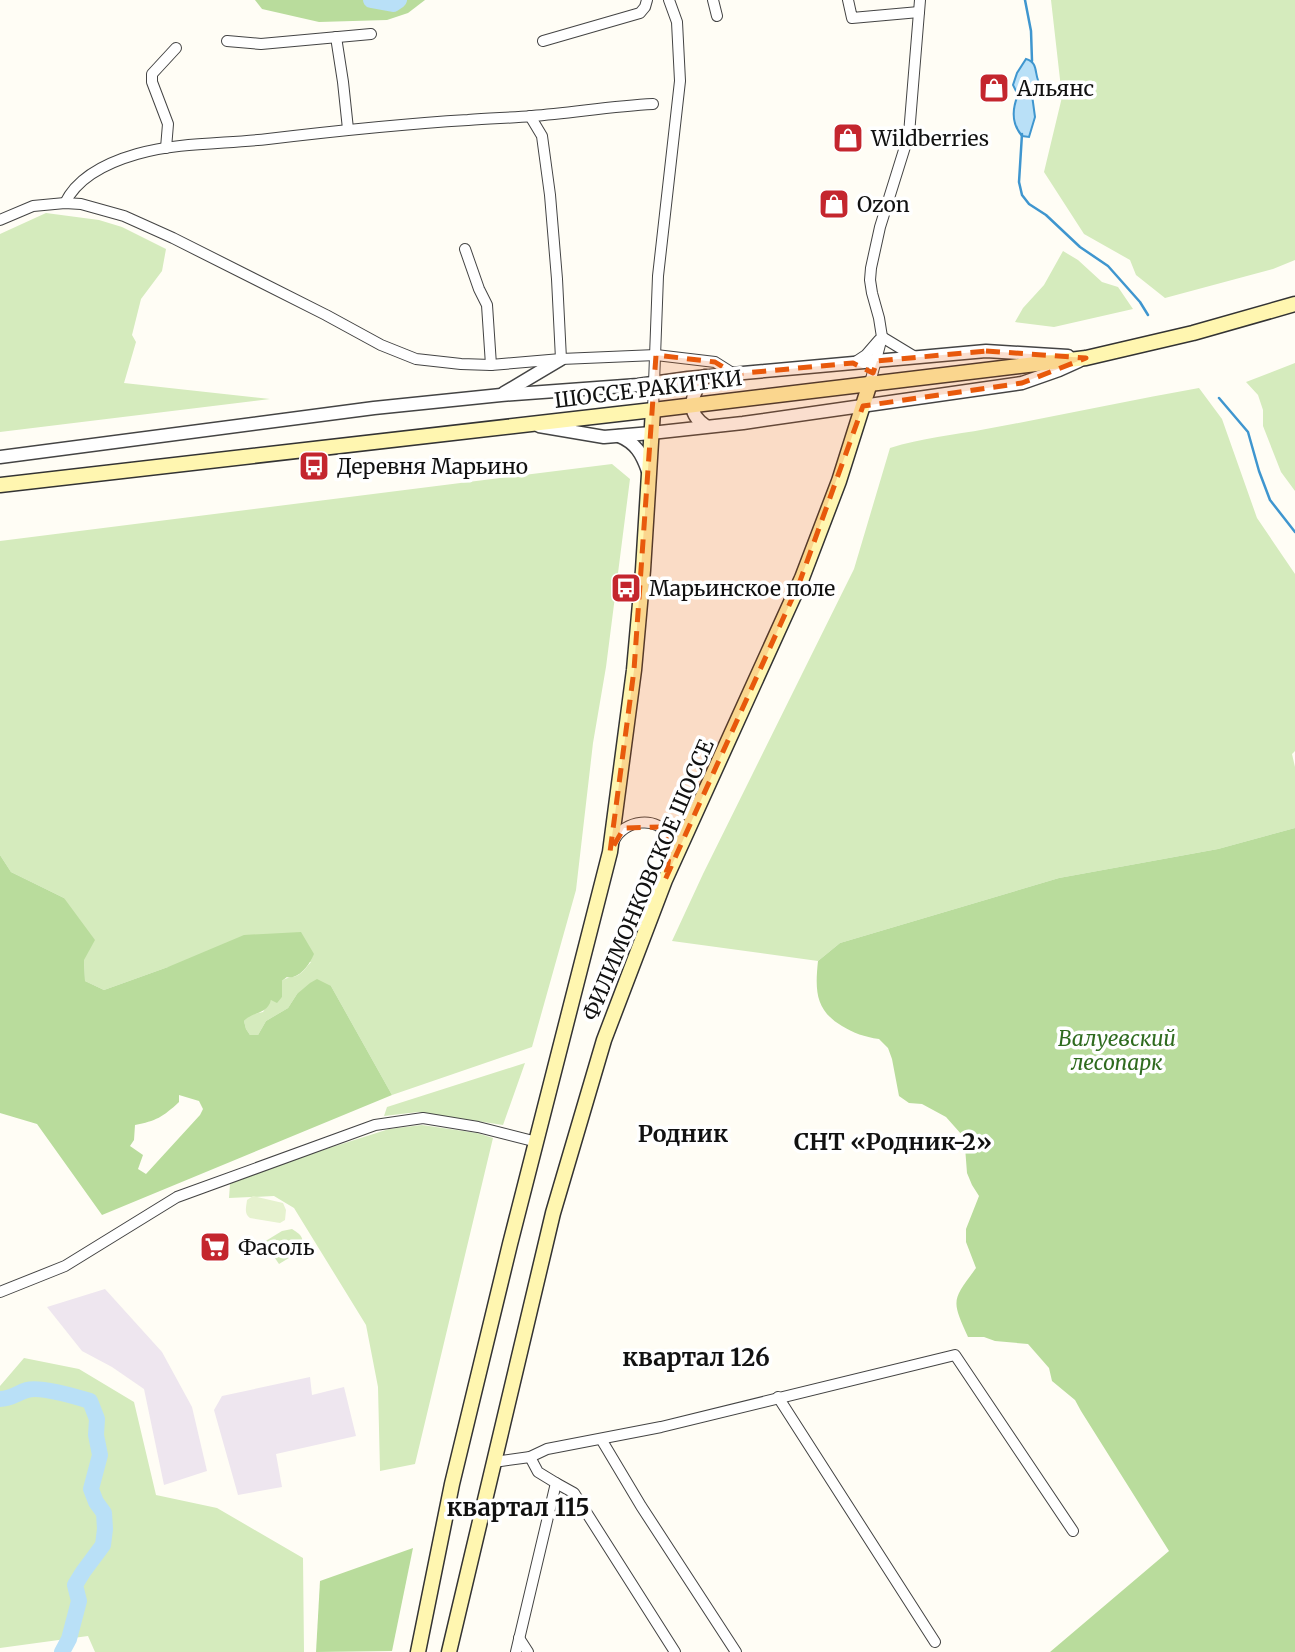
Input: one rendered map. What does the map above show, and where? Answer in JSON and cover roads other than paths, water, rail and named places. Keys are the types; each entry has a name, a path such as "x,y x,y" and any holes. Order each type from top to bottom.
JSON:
{"main road":[{"name":"ШОССЕ РАКИТКИ","path":"0,485 1086,358 1193,333 1295,304"},
{"name":"ФИЛИМОНКОВСКОЕ ШОССЕ","path":"449,1652 553,1213 604,1040 666,880 802,578 839,481 870,383"},
{"name":"ФИЛИМОНКОВСКОЕ ШОССЕ","path":"418,1652 452,1484 610,852 634,670 653,410"}],"street":[{"path":"543,41 640,13 647,0"},
{"name":"ФИЛИМОНКОВСКОЕ ШОССЕ","path":"653,410 658,276 680,81 677,22 669,0"},
{"path":"713,0 717,16"},
{"path":"848,0 852,19 919,12"},
{"path":"870,383 882,337 872,293 871,268 880,228 909,134 920,0"},
{"path":"227,41 261,44 371,34"},
{"path":"336,37 344,82 348,129"},
{"path":"166,148 168,124 152,82 152,74 176,48"},
{"path":"65,203 82,180 104,167 138,154 166,148 348,129 653,104"},
{"path":"530,116 542,136 550,195 561,359"},
{"path":"0,220 33,206 65,203 81,204 124,216 326,314 381,345 415,359 491,365 656,355 715,362 734,374"},
{"path":"465,249 487,305 491,365"},
{"path":"882,337 915,357"},
{"path":"853,363 866,355 882,337"},
{"path":"0,457 374,408 705,376 986,351 1086,358"},
{"path":"525,424 604,437 651,433 1022,383 1086,358"},
{"path":"501,395 561,359"},
{"path":"853,363 866,373 870,383"},
{"path":"705,376 696,390 692,405 695,417 706,426"},
{"path":"619,436 636,446 649,473"},
{"path":"0,466 24,453"},
{"path":"610,852 617,835 624,828 637,823 650,823 661,827 671,846 666,880"},
{"path":"0,1292 65,1266 177,1196 375,1125 423,1118 478,1127 537,1142"},
{"path":"494,1462 530,1457 547,1449 660,1426 955,1355 1073,1531"},
{"path":"778,1397 935,1642"},
{"path":"601,1439 736,1652"},
{"path":"530,1457 538,1472 574,1493 675,1652"},
{"path":"516,1652 556,1483"},
{"path":"519,1638 528,1652"}],"water":[{"path":"1026,59 1035,67 1041,86 1032,95 1035,117 1029,137 1022,136 1014,116 1018,95 1013,85"}],"waterway":[{"path":"371,0 393,4 399,0"},
{"path":"1025,0 1031,31 1032,61"},
{"path":"1022,134 1019,182 1022,195 1080,247 1108,266 1148,315"},
{"path":"1219,398 1248,432 1270,500 1295,532"},
{"path":"0,1399 33,1389 58,1392 90,1401 97,1419 96,1435 100,1455 91,1489 104,1513 103,1545 75,1585 79,1601 69,1639 62,1652"}],"place":[{"name":"Альянс","path":"994,88"},
{"name":"Wildberries","path":"848,138"},
{"name":"Ozon","path":"834,204"},
{"name":"Деревня Марьино","path":"314,466"},
{"name":"Марьинское поле","path":"626,588"},
{"name":"Фасоль","path":"215,1247"}],"district":[{"name":"Родник","path":"683,1133"},
{"name":"СНТ «Родник-2»","path":"893,1141"},
{"name":"квартал 126","path":"696,1357"},
{"name":"квартал 115","path":"518,1507"}],"park label":[{"name":"Валуевский лесопарк","path":"1117,1050"}]}
